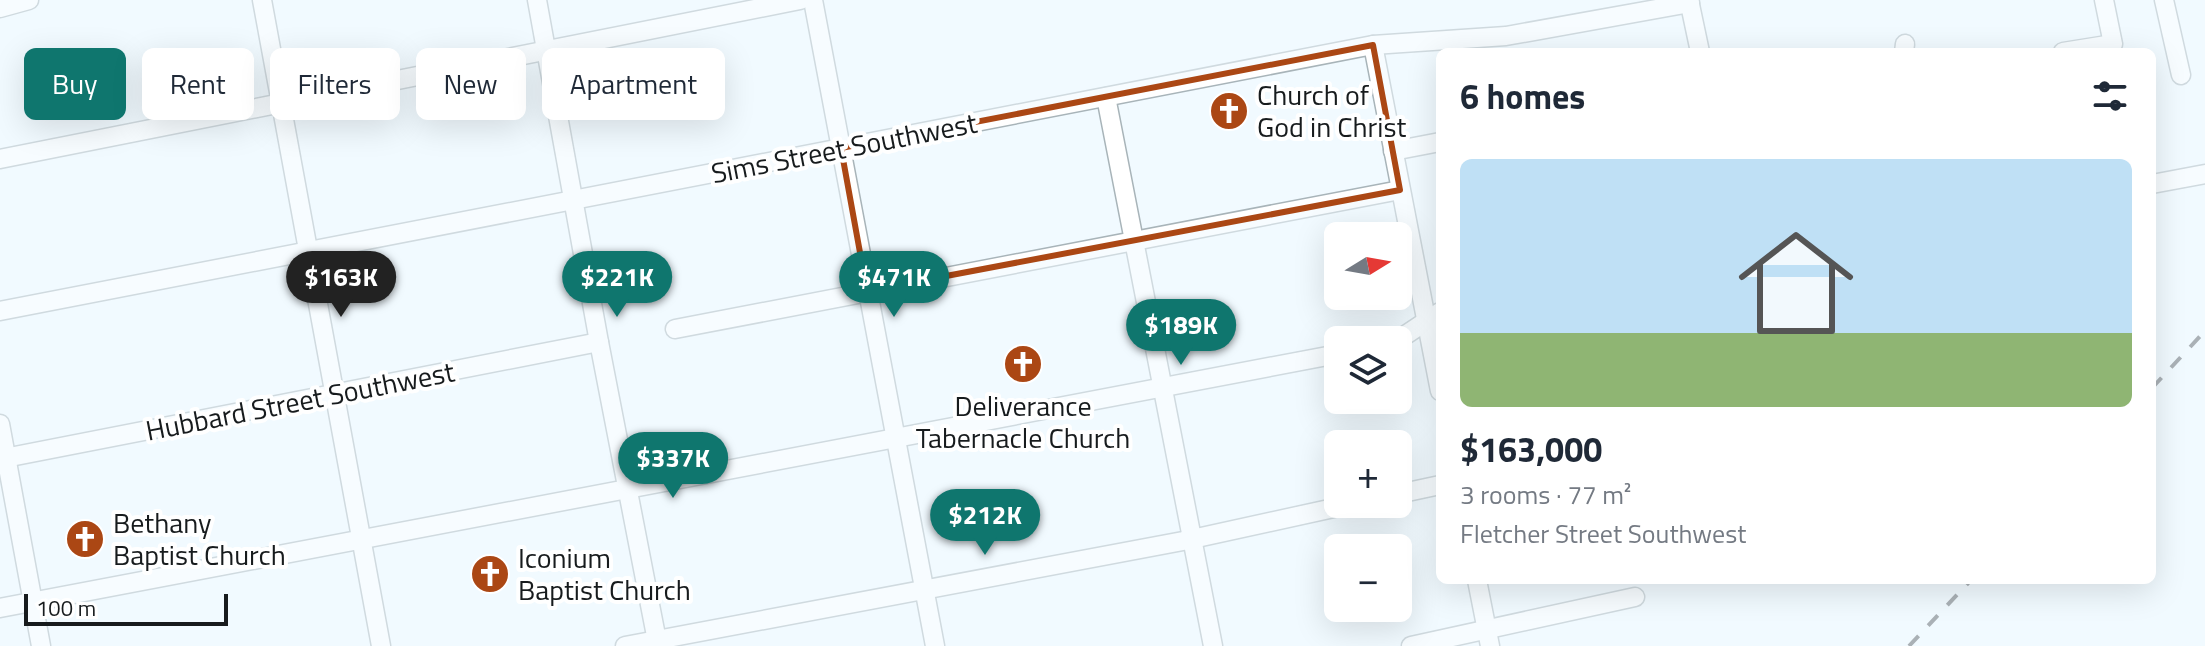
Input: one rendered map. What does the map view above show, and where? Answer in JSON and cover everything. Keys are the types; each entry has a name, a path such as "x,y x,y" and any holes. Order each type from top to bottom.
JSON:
{"street":[{"path":"0,8 29,0"},
{"path":"262,0 271,48"},
{"path":"537,0 545,48"},
{"path":"561,48 800,0"},
{"path":"813,0 935,646"},
{"path":"2104,0 2114,48"},
{"path":"2164,0 2181,75"},
{"path":"1689,1 1699,48"},
{"name":"Sims Street Southwest","path":"0,311 1373,45 1506,36 1689,1"},
{"path":"1373,45 1400,190 1433,316 1436,348"},
{"path":"400,80 542,52"},
{"path":"1106,97 1213,646"},
{"path":"0,159 270,106"},
{"path":"284,120 381,646"},
{"path":"558,120 658,643"},
{"path":"1393,151 1436,143"},
{"path":"2156,183 2205,174"},
{"path":"675,329 1400,190"},
{"path":"1412,330 1433,316"},
{"name":"Hubbard Street Southwest","path":"3,458 599,342"},
{"path":"0,608 1324,357"},
{"path":"0,424 3,458 41,646"},
{"path":"1412,491 1436,486"},
{"path":"625,646 658,643 1324,510"},
{"path":"1478,584 1488,638"},
{"path":"1411,646 1488,638 1635,597"}],"highlighted area":[{"path":"1373,45 1400,190 867,291 841,148"}],"railway":[{"path":"2156,384 2205,331"},
{"path":"1909,646 1967,584"}],"place":[{"name":"Church of God in Christ","path":"1229,111"},
{"name":"Deliverance Tabernacle Church","path":"1023,364"},
{"name":"Bethany Baptist Church","path":"85,539"},
{"name":"Iconium Baptist Church","path":"490,574"}]}
